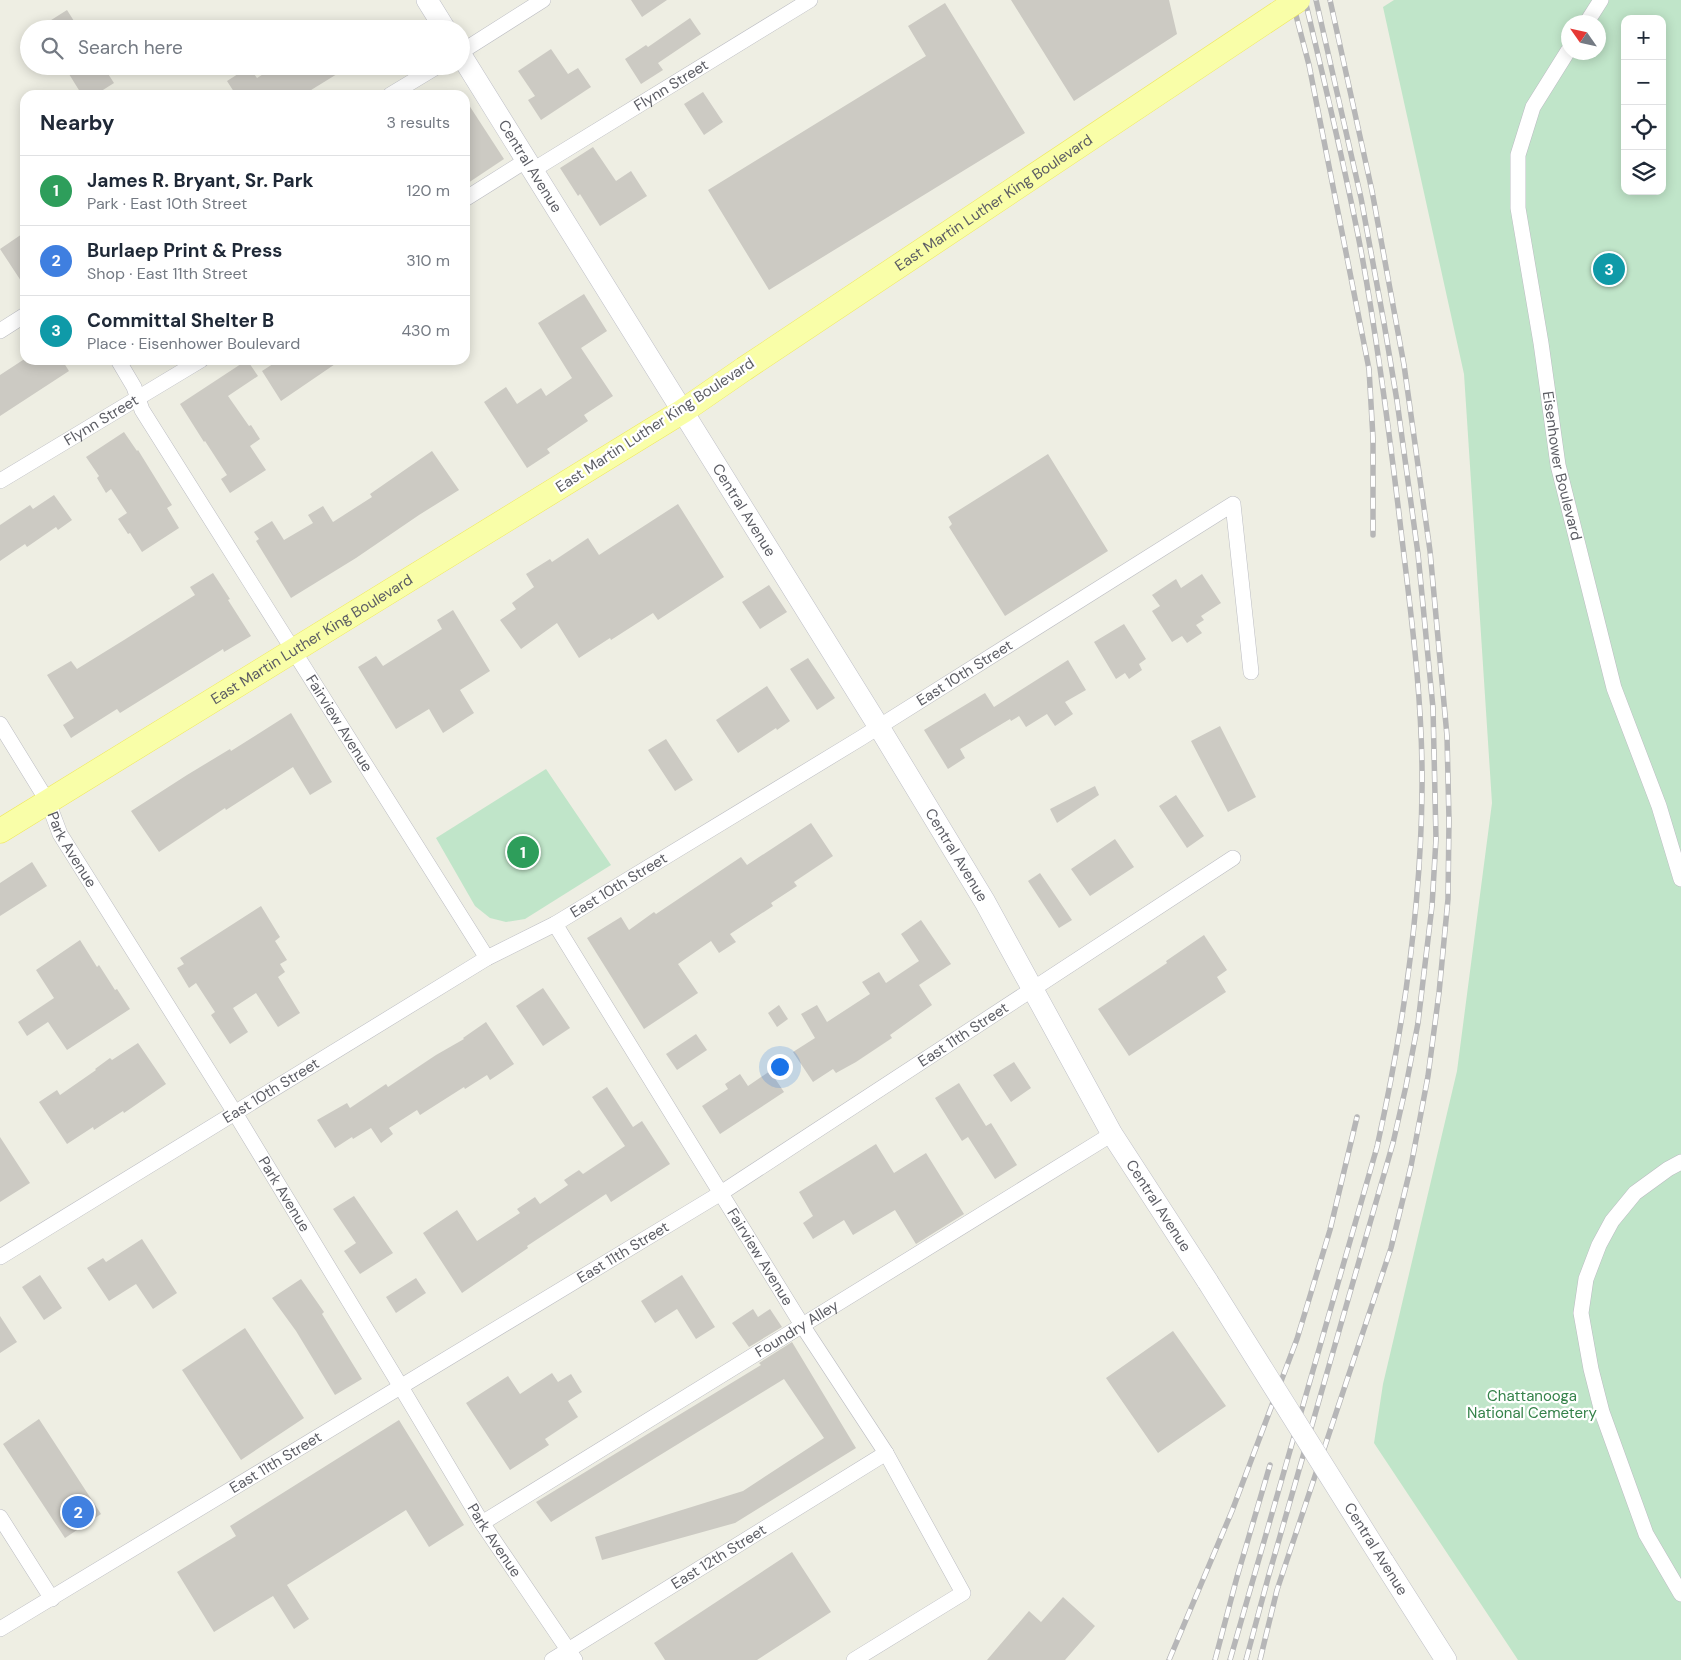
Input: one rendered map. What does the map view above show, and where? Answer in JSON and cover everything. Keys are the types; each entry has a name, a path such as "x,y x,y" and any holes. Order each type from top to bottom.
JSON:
{"main road":[{"path":"427,0 439,20"},
{"name":"East Martin Luther King Boulevard","path":"0,831 683,411 744,368 1298,0"},
{"name":"Central Avenue","path":"470,68 879,726 985,902 1112,1134 1208,1282 1446,1660"}],"street":[{"path":"470,47 543,0"},
{"name":"Flynn Street","path":"470,196 530,165 810,0"},
{"path":"1591,15 1601,0"},
{"name":"Eisenhower Boulevard","path":"1562,60 1533,107 1518,155 1518,208 1541,343 1558,465 1614,688 1659,806 1681,879"},
{"path":"398,90 423,75"},
{"path":"0,330 20,318"},
{"name":"Fairview Avenue","path":"121,365 134,387 142,410 487,958"},
{"name":"Flynn Street","path":"0,481 193,365"},
{"name":"East 10th Street","path":"0,1257 487,958 555,924 879,726 1233,504 1252,672"},
{"name":"Park Avenue","path":"0,724 48,802 60,834 234,1113 401,1386 482,1523 572,1655"},
{"name":"East 11th Street","path":"0,1629 721,1194 1233,858"},
{"name":"Fairview Avenue","path":"555,924 802,1326 886,1454 963,1593 854,1660"},
{"name":"Foundry Alley","path":"482,1523 1112,1134"},
{"path":"1681,1162 1636,1192 1612,1221 1599,1245 1586,1279 1582,1313 1591,1369 1602,1412 1646,1534 1681,1594"},
{"name":"East 12th Street","path":"552,1660 572,1655 886,1454"},
{"path":"0,1517 52,1599"}],"green space":[{"name":"Chattanooga National Cemetery","path":"1394,0 1681,0 1681,1660 1518,1660 1374,1443 1383,1384 1457,1071 1492,803 1464,374 1383,7"},
{"path":"546,769 611,865 525,919 506,922 490,918 475,906 436,838"}],"building":[{"path":"631,0 667,0 642,17"},
{"path":"1011,0 1169,0 1177,34 1074,101"},
{"path":"945,3 1025,133 769,290 708,190 926,56 908,26"},
{"path":"67,10 73,20 51,20"},
{"path":"690,18 701,34 658,63 663,70 641,84 625,59 646,45 648,47"},
{"path":"551,49 568,74 578,68 591,87 541,120 528,100 535,96 518,71"},
{"path":"70,75 109,75 114,83 103,90 79,90"},
{"path":"236,75 255,75 257,78 262,75 335,75 311,90 233,90 227,81"},
{"path":"703,92 723,122 704,135 684,104"},
{"path":"470,107 504,159 470,182"},
{"path":"593,147 616,181 631,171 647,196 600,226 580,194 578,196 560,168"},
{"path":"20,235 20,279 0,249"},
{"path":"1603,254 1619,256 1615,285 1599,282"},
{"path":"584,294 607,331 581,348 613,396 584,415 588,421 547,449 550,453 527,468 484,402 506,387 517,404 541,388 546,396 572,378 538,323"},
{"path":"20,362 20,365 65,365 69,371 0,416 0,375"},
{"path":"239,365 250,365 258,376 228,396 260,439 250,446 266,470 230,493 221,479 227,475 180,404"},
{"path":"271,365 334,365 281,401 262,371"},
{"path":"124,432 138,450 172,505 167,508 179,528 142,552 118,519 127,513 111,489 106,493 97,478 99,476 86,457"},
{"path":"432,451 459,490 356,558 291,598 256,541 259,539 254,532 272,521 284,540 313,523 308,515 323,506 333,522 372,497 370,494"},
{"path":"1048,454 1108,551 1005,616 949,527 952,524 948,517"},
{"path":"54,495 72,520 58,530 56,527 27,547 25,544 0,561 0,525 30,505 33,509"},
{"path":"678,504 724,577 658,620 653,613 579,658 557,623 521,649 500,620 516,609 512,603 534,587 526,574 550,559 552,562 588,538 599,555"},
{"path":"213,573 251,636 224,652 223,649 120,713 117,709 71,738 63,725 74,718 47,675 71,661 77,669 195,595 190,587"},
{"path":"1202,574 1221,603 1201,616 1204,620 1196,625 1202,633 1187,643 1182,636 1172,642 1152,611 1160,606 1152,595 1176,579 1181,588"},
{"path":"769,585 787,612 760,629 742,602"},
{"path":"453,610 490,671 460,690 474,713 443,733 429,709 396,729 358,667 376,656 383,666 442,629 437,620"},
{"path":"1124,624 1146,659 1139,664 1142,670 1129,679 1125,673 1116,679 1094,642"},
{"path":"808,658 835,698 817,710 790,669"},
{"path":"1068,660 1086,690 1065,702 1073,714 1055,726 1047,714 1026,727 1019,716 1011,721 1010,719 960,749 965,758 948,769 924,730 985,693 994,707"},
{"path":"767,686 790,721 738,753 716,720"},
{"path":"291,713 332,782 310,795 293,767 226,810 225,808 159,852 131,811"},
{"path":"1220,726 1256,797 1228,812 1191,741"},
{"path":"666,739 693,780 675,791 648,750"},
{"path":"1095,786 1099,795 1057,823 1050,809"},
{"path":"1176,795 1204,836 1187,848 1159,806"},
{"path":"811,823 833,856 794,882 797,886 771,903 773,906 730,934 736,942 719,953 711,941 678,964 698,993 644,1029 587,938 621,917 629,930 741,857 747,865"},
{"path":"1115,839 1134,867 1090,896 1071,869"},
{"path":"32,862 47,886 0,916 0,883"},
{"path":"1040,873 1072,920 1059,928 1028,881"},
{"path":"261,906 280,937 275,941 287,960 280,964 285,972 278,977 300,1013 278,1027 256,993 233,1008 248,1032 230,1044 211,1015 215,1012 196,983 189,988 177,968 184,964 180,958"},
{"path":"921,920 951,964 919,985 932,1005 890,1035 892,1038 856,1062 836,1073 833,1069 813,1082 793,1052 815,1038 801,1014 817,1005 827,1022 870,994 862,982 879,972 886,983 919,961 901,934"},
{"path":"1204,935 1227,970 1217,977 1226,992 1129,1056 1098,1009 1167,963 1166,961"},
{"path":"80,940 97,967 99,965 130,1009 67,1050 48,1022 27,1036 18,1022 54,998 36,970"},
{"path":"543,988 570,1028 543,1046 516,1006"},
{"path":"779,1005 788,1019 777,1027 768,1013"},
{"path":"486,1022 514,1064 490,1080 487,1075 465,1089 464,1087 420,1115 417,1110 389,1128 393,1134 381,1143 371,1128 335,1148 317,1120 347,1103 350,1108 386,1084 388,1087 464,1039"},
{"path":"696,1034 707,1050 677,1070 666,1054"},
{"path":"138,1043 166,1084 124,1113 123,1111 94,1130 93,1127 67,1144 39,1102 57,1090 60,1095 110,1058 112,1060"},
{"path":"1014,1062 1031,1088 1011,1102 993,1075"},
{"path":"770,1071 784,1092 720,1134 702,1106 728,1089 725,1084 740,1074 748,1086"},
{"path":"959,1083 986,1126 991,1123 1017,1165 995,1179 968,1137 962,1141 935,1098"},
{"path":"607,1087 633,1127 642,1121 670,1164 611,1202 606,1194 527,1246 528,1248 462,1293 423,1233 457,1210 477,1241 520,1213 517,1209 535,1197 540,1204 568,1185 564,1180 579,1170 583,1174 625,1146 592,1097"},
{"path":"0,1137 30,1183 0,1202"},
{"path":"876,1144 894,1173 926,1153 964,1214 916,1244 895,1210 853,1235 844,1220 813,1239 803,1223 813,1216 799,1192"},
{"path":"354,1196 393,1253 360,1274 344,1251 356,1243 333,1209"},
{"path":"142,1239 177,1293 153,1309 136,1284 109,1301 87,1268 103,1258 106,1262"},
{"path":"40,1275 62,1308 44,1320 22,1287"},
{"path":"682,1275 715,1327 696,1339 677,1309 655,1323 641,1301"},
{"path":"416,1278 426,1293 396,1313 386,1297"},
{"path":"301,1279 324,1312 322,1314 362,1379 335,1395 296,1331 272,1298"},
{"path":"753,1309 758,1317 770,1309 782,1327 749,1347 732,1323"},
{"path":"0,1316 17,1342 0,1353"},
{"path":"245,1328 304,1418 241,1460 182,1370"},
{"path":"1173,1331 1226,1406 1158,1453 1106,1378"},
{"path":"792,1342 856,1448 735,1523 602,1560 595,1537 743,1491 824,1438 784,1379 551,1522 536,1502 761,1365 759,1363"},
{"path":"552,1373 558,1382 571,1374 582,1392 568,1401 578,1417 545,1439 549,1445 510,1470 466,1403 508,1376 520,1394"},
{"path":"39,1419 101,1514 65,1538 3,1444"},
{"path":"399,1420 464,1525 429,1547 406,1510 287,1585 309,1619 294,1629 273,1596 214,1632 177,1572 236,1536 230,1526"},
{"path":"792,1552 831,1612 757,1660 665,1660 654,1643"},
{"path":"1063,1597 1095,1626 1065,1660 987,1660 1029,1611 1041,1622"}],"railway":[{"path":"1292,0 1309,65 1369,369 1373,438 1373,535"},
{"path":"1230,1660 1377,1147 1395,1059 1409,970 1421,834 1422,758 1419,695 1394,468 1368,291 1356,224 1305,0"},
{"path":"1246,1660 1393,1143 1418,1023 1432,906 1436,839 1433,708 1418,554 1397,401 1361,198 1316,0"},
{"path":"1260,1660 1277,1590 1391,1248 1411,1166 1428,1076 1439,993 1448,899 1447,736 1430,551 1404,365 1372,191 1330,0"},
{"path":"1169,1660 1232,1511 1297,1339 1330,1230 1357,1117"},
{"path":"1215,1660 1270,1465"}],"place":[{"name":"Committal Shelter B","path":"1609,269"},
{"name":"James R. Bryant, Sr. Park","path":"523,852"},
{"name":"Burlaep Print & Press","path":"78,1512"}]}
